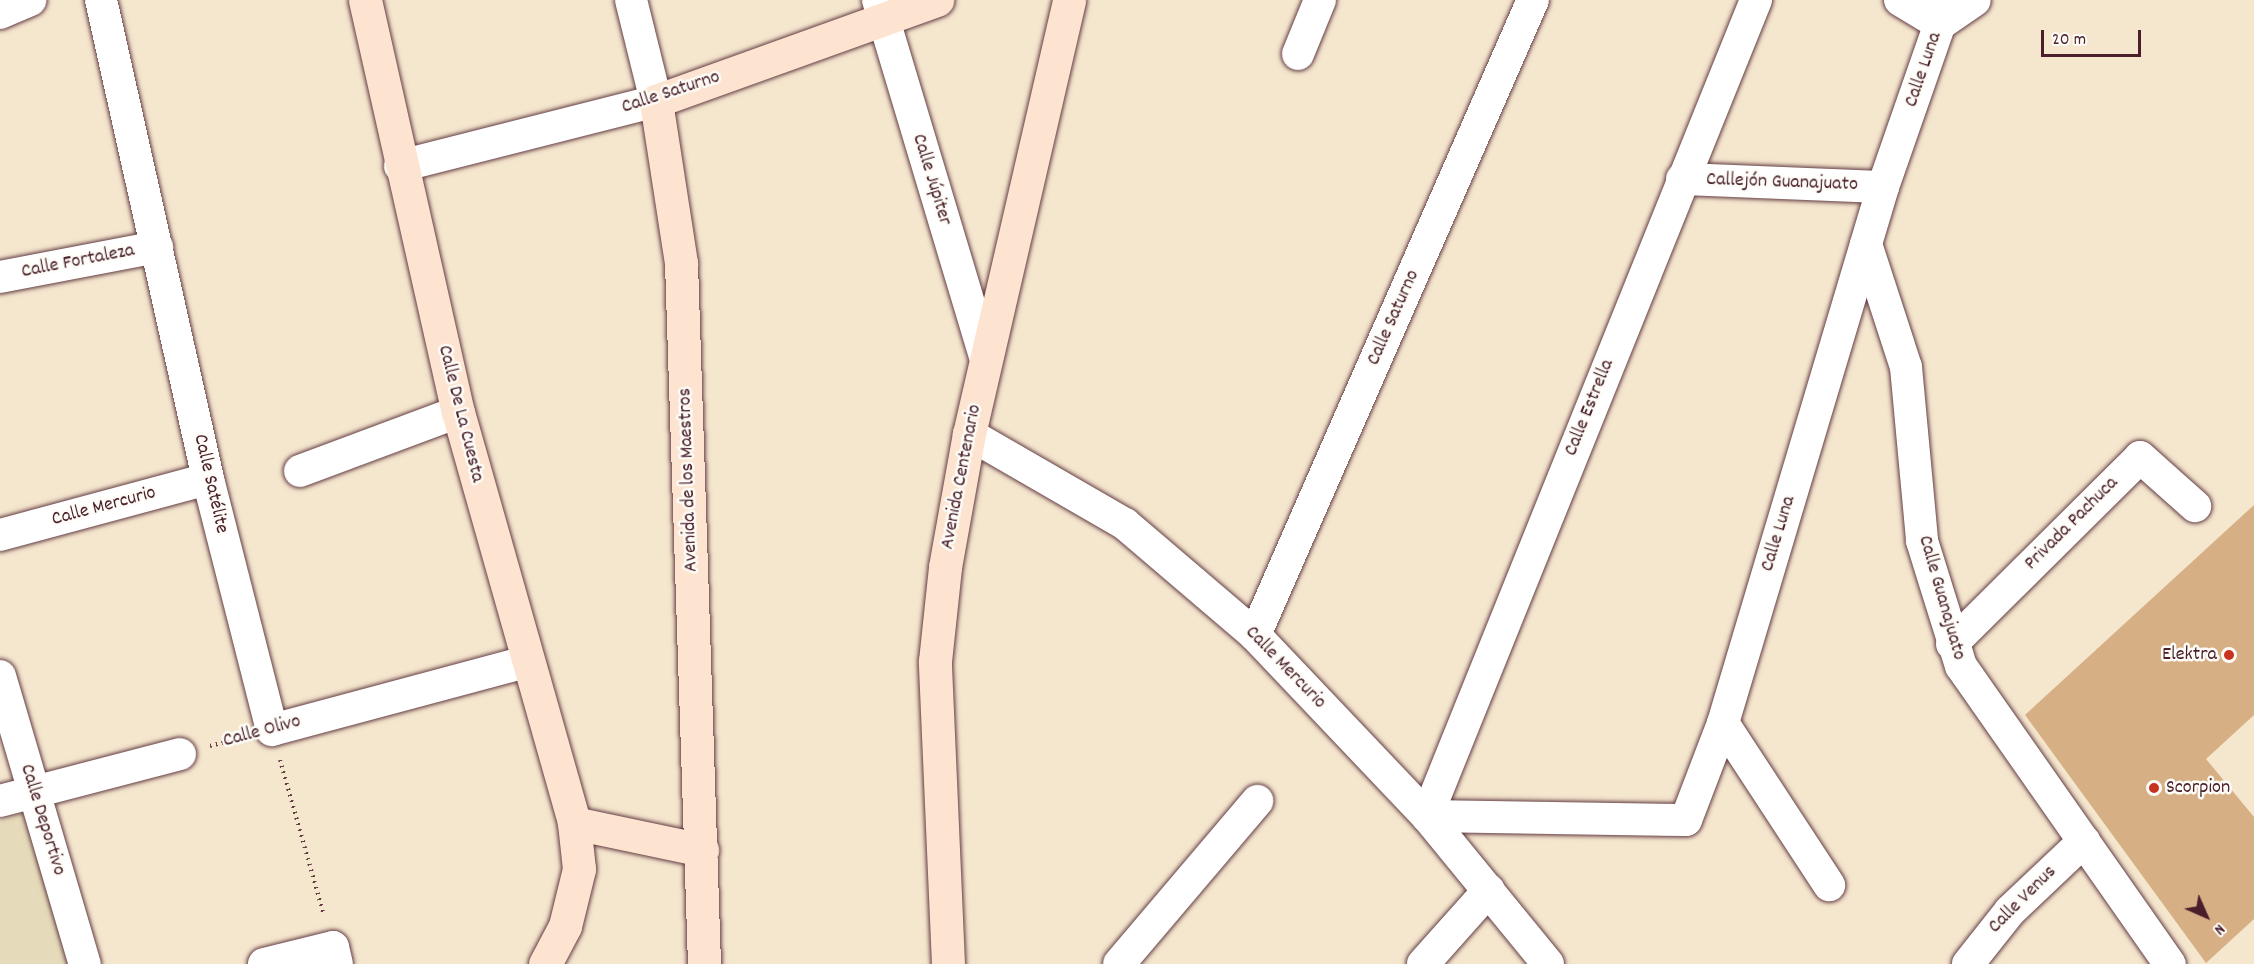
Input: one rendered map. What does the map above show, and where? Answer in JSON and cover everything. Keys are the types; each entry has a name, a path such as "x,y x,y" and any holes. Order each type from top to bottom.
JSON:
{"main road":[{"name":"Calle De La Cuesta","path":"365,0 399,166 458,412 525,662 574,823 579,868 565,927 545,964"},
{"name":"Calle Saturno","path":"656,101 880,10 937,0"},
{"name":"Avenida Centenario","path":"948,964 935,661 969,434 1069,0"},
{"name":"Avenida de los Maestros","path":"656,101 681,263 705,964"},
{"path":"574,823 702,850"}],"street":[{"path":"0,13 30,0"},
{"name":"Calle Satélite","path":"101,0 208,479 272,730"},
{"name":"Avenida de los Maestros","path":"631,0 656,101"},
{"path":"1298,54 1320,0"},
{"name":"Calle Saturno","path":"1255,635 1533,0"},
{"name":"Calle Estrella","path":"1427,816 1756,0"},
{"path":"1900,0 1944,12 1975,0"},
{"name":"Calle Júpiter","path":"880,10 986,359"},
{"name":"Calle Luna","path":"1427,816 1686,820 1723,723 1883,187 1944,12"},
{"name":"Calle Saturno","path":"399,166 656,101"},
{"name":"Callejón Guanajuato","path":"1682,179 1883,187"},
{"name":"Calle Guanajuato","path":"1866,244 1906,367 1922,541 1952,644 1980,699 2170,964"},
{"name":"Calle Fortaleza","path":"0,277 157,247"},
{"path":"300,471 458,412"},
{"name":"Calle Mercurio","path":"969,434 1125,524 1255,635 1427,816 1548,964"},
{"name":"Privada Pachuca","path":"1952,644 2140,457 2195,506"},
{"name":"Calle Mercurio","path":"0,535 208,479"},
{"name":"Calle Olivo","path":"272,730 525,662"},
{"name":"Calle Deportivo","path":"0,676 85,964"},
{"path":"1723,723 1829,885"},
{"path":"0,801 180,753"},
{"path":"1119,964 1257,801"},
{"name":"Calle Venus","path":"1968,964 2010,911 2084,841"},
{"path":"1423,964 1489,890"},
{"path":"264,964 335,956"}],"path":[{"name":"Calle Olivo","path":"180,753 272,730"},
{"path":"272,730 335,956"}],"shaded area":[{"path":"24,813 71,964 0,964 0,821"}],"building":[{"name":"Scorpion","path":"2254,505 2254,715 2206,759 2254,817 2254,919 2206,963 2025,715"}],"place":[{"name":"Elektra","path":"2229,655"},
{"name":"Scorpion","path":"2154,788"}]}
